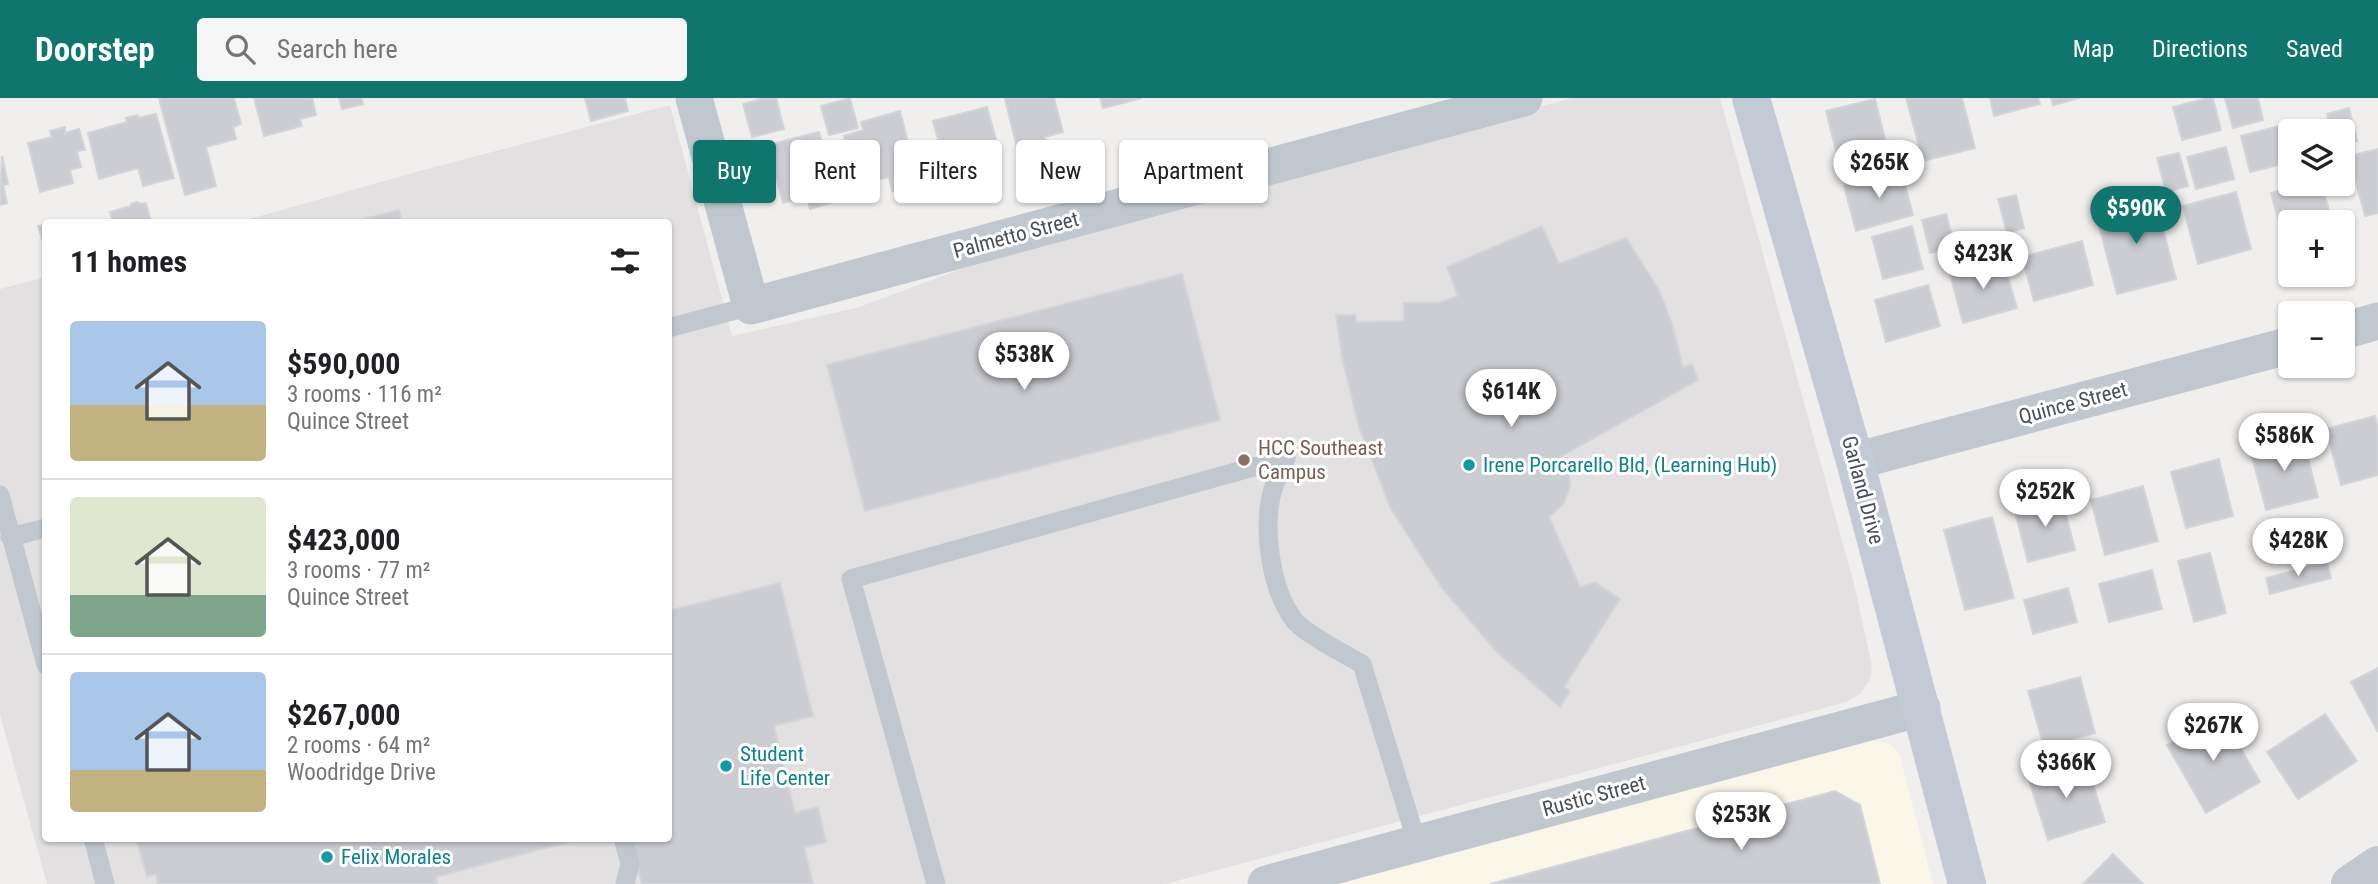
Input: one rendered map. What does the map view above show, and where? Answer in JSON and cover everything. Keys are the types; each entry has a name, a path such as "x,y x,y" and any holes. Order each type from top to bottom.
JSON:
{"main road":[{"name":"Garland Drive","path":"1751,98 1855,461 1967,884"}],"street":[{"path":"694,98 751,306"},
{"name":"Palmetto Street","path":"751,306 1524,98"},
{"path":"2355,328 2378,321"},
{"name":"Quince Street","path":"1855,461 2278,348"},
{"name":"Rustic Street","path":"1266,884 1922,708"},
{"path":"2350,884 2378,865"}],"lane":[{"path":"672,327 751,306"},
{"path":"936,884 851,579 1286,458 1273,490 1269,518 1270,559 1280,594 1295,621 1362,664 1417,844"},
{"path":"0,495 42,651"},
{"path":"10,537 42,529"},
{"path":"94,842 105,884"},
{"path":"624,842 630,864 625,884"}],"shaded area":[{"name":"HCC Southeast Campus","path":"1572,98 1720,98 1854,584 1872,666 1870,680 1860,694 1846,702 1165,884 47,884 0,715 0,289 42,278 42,842 672,842 672,219 250,219 670,105 693,191 693,203 696,203 732,336 856,308 1021,247 1184,203 1268,203 1268,180"},
{"path":"1873,741 1890,744 1899,753 1933,884 1341,884"}],"building":[{"path":"234,98 241,124 233,127 236,139 206,147 216,186 185,195 159,99"},
{"path":"254,98 312,98 316,115 300,119 302,126 264,136"},
{"path":"339,98 361,98 363,104 342,109"},
{"path":"585,98 625,98 628,111 591,121"},
{"path":"776,98 784,129 752,137 743,104"},
{"path":"850,98 858,128 829,135 821,106"},
{"path":"1054,98 1063,132 1045,137 1046,140 1016,140 1016,144 1005,99"},
{"path":"1100,98 1142,98 1103,108"},
{"path":"1906,98 1962,98 1975,148 1923,161"},
{"path":"1990,98 2038,98 2040,104 1994,116"},
{"path":"2051,98 2080,98 2053,105"},
{"path":"2213,98 2221,130 2182,140 2173,107"},
{"path":"2225,98 2258,98 2263,120 2233,128"},
{"path":"1875,99 1885,139 1836,151 1826,111"},
{"path":"987,107 996,140 938,140 933,121"},
{"path":"2349,108 2352,119 2328,119 2327,114"},
{"path":"900,111 908,140 894,140 894,190 889,177 880,179 880,140 845,140 844,136 863,130 861,122"},
{"path":"156,114 174,178 143,186 138,168 99,179 88,133 127,122 126,118"},
{"path":"2278,126 2278,165 2250,172 2241,136"},
{"path":"65,127 65,133 79,129 85,150 77,151 81,167 70,170 73,183 40,192 28,143 52,137 50,131"},
{"path":"819,132 821,140 790,140 790,201 783,203 776,176 776,143"},
{"path":"2226,147 2234,179 2196,189 2187,157"},
{"path":"2378,149 2378,213 2365,216 2355,178 2355,155"},
{"path":"2179,153 2188,186 2166,192 2157,158"},
{"path":"2,156 8,184 3,185 7,203 0,205"},
{"path":"1901,170 1913,215 1856,231 1844,186"},
{"path":"2278,191 2278,196 2325,196 2329,210 2278,210 2278,219 2271,193"},
{"path":"2236,192 2251,249 2198,264 2183,206"},
{"path":"2016,195 2024,228 2007,233 1998,199"},
{"path":"2155,199 2176,279 2117,294 2096,214"},
{"path":"146,203 150,219 112,219 110,212 131,204"},
{"path":"808,203 830,203 810,209"},
{"path":"399,210 401,219 365,219"},
{"path":"1946,214 1955,247 1930,253 1922,220"},
{"name":"Irene Porcarello Bld, (Learning Hub)","path":"1542,226 1559,264 1626,238 1659,290 1672,324 1683,368 1692,364 1698,380 1560,457 1569,473 1570,486 1564,503 1549,517 1580,587 1595,582 1620,599 1564,687 1570,691 1560,707 1497,652 1442,588 1391,509 1359,427 1342,357 1336,315 1355,315 1356,322 1404,321 1404,303 1439,303 1458,296 1447,267"},
{"path":"1912,226 1923,269 1883,279 1872,237"},
{"path":"2082,241 2093,285 2034,301 2022,257"},
{"path":"2003,260 2017,308 1963,323 1950,274"},
{"path":"1182,274 1220,420 865,511 827,365"},
{"path":"1928,285 1940,326 1886,342 1875,300"},
{"path":"2375,416 2378,429 2378,475 2341,485 2326,429"},
{"path":"2302,435 2318,497 2266,510 2250,449"},
{"path":"2219,459 2233,516 2186,528 2171,472"},
{"path":"2143,486 2158,541 2105,555 2091,500"},
{"path":"2061,495 2075,550 2028,562 2014,508"},
{"path":"1992,517 2014,598 1965,610 1944,530"},
{"path":"2210,553 2226,613 2194,622 2178,561"},
{"path":"2327,562 2331,578 2270,594 2266,578"},
{"path":"2152,570 2162,609 2109,622 2099,584"},
{"name":"Student Life Center","path":"780,583 813,716 774,726 795,813 818,807 826,842 804,847 813,884 642,884 631,842 672,842 672,610"},
{"path":"2068,588 2077,622 2033,634 2024,600"},
{"path":"2378,668 2378,732 2351,682"},
{"path":"2080,677 2095,733 2044,747 2028,691"},
{"path":"2221,714 2260,782 2206,813 2167,745"},
{"path":"2325,714 2357,761 2298,799 2267,752"},
{"path":"2085,759 2105,822 2048,840 2028,777"},
{"path":"1835,791 1860,805 1880,884 1490,884"},
{"name":"Felix Morales","path":"137,842 568,842 436,877 437,884 158,884 156,874 147,876"},
{"path":"2113,854 2143,884 2083,884"}],"place":[{"name":"HCC Southeast Campus","path":"1244,460"},
{"name":"Irene Porcarello Bld, (Learning Hub)","path":"1469,465"},
{"name":"Student Life Center","path":"726,766"},
{"name":"Felix Morales","path":"327,857"}]}
